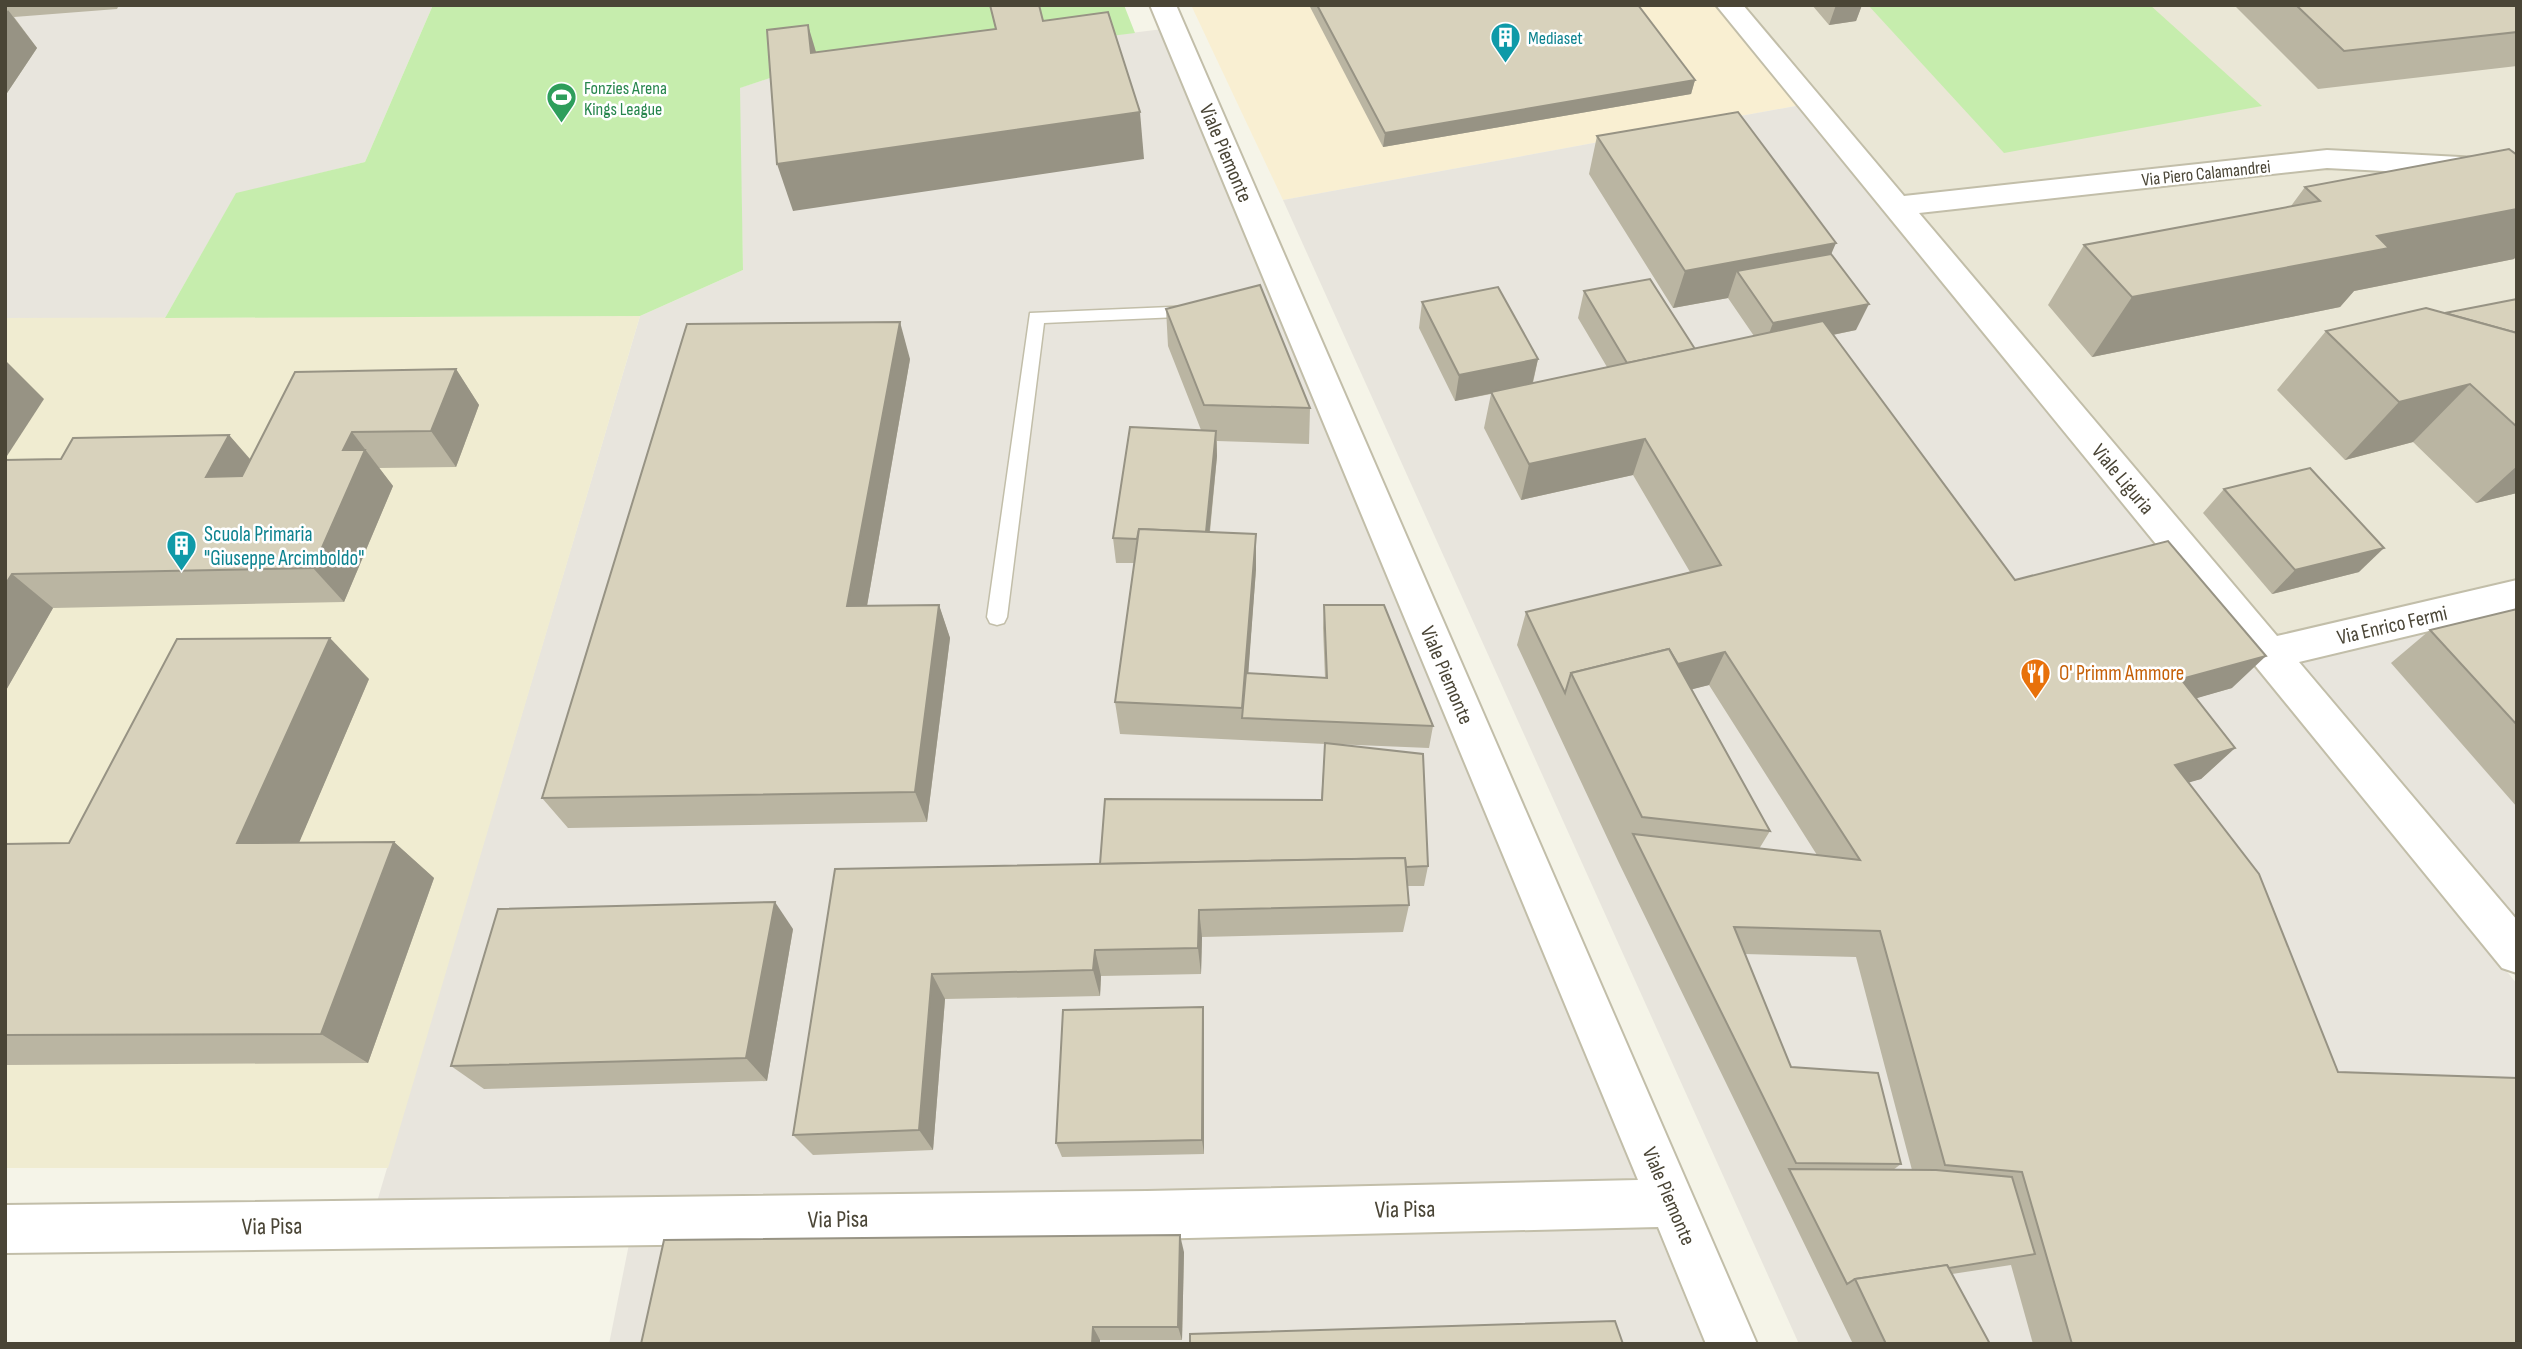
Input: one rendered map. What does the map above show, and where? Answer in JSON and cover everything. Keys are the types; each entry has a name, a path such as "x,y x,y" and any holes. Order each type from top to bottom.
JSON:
{"street":[{"name":"Viale Piemonte","path":"1163,5 1284,305 1732,1344"},
{"name":"Viale Liguria","path":"1730,5 2517,953"},
{"name":"Via Piero Calamandrei","path":"1897,206 2327,159 2403,160 2517,169"},
{"name":"Via Enrico Fermi","path":"2268,653 2517,595"},
{"name":"Via Pisa","path":"5,1229 1147,1215 1672,1203"}],"lane":[{"path":"997,617 1036,317 1211,311"}],"shaded area":[{"path":"5,5 433,5 365,162 236,194 165,318 5,318"},
{"path":"1191,5 1719,5 1801,105 1283,200"},
{"path":"1740,5 2517,5 2517,581 2272,638"},
{"path":"1163,29 1704,1344 609,1344 629,1244 363,1249 640,316 743,270 739,88 770,78"},
{"path":"1801,105 2517,984 2517,1344 1799,1344 1283,200"},
{"path":"640,316 388,1168 5,1168 5,318"},
{"path":"2517,608 2517,930 2292,661"}],"green space":[{"name":"Fonzies Arena Kings League","path":"433,5 1124,5 1135,33 770,78 740,88 743,270 640,316 165,318 236,193 365,162"},
{"path":"1868,5 2150,5 2262,106 2004,153"}],"building":[{"path":"990,5 1039,5 1043,21 1108,12 1140,112 777,164 767,30 808,25 811,53 996,29"},
{"name":"Mediaset","path":"1317,5 1638,5 1695,80 1385,133"},
{"path":"2296,5 2517,5 2517,32 2344,51"},
{"path":"1738,112 1836,243 1685,271 1597,136"},
{"path":"2509,149 2517,155 2517,209 2377,236 2389,248 2132,297 2084,245 2320,201 2305,187"},
{"path":"1831,254 1869,304 1773,323 1737,271"},
{"path":"1650,279 1695,349 1627,363 1584,291"},
{"path":"1260,285 1310,408 1204,405 1166,309"},
{"path":"1498,287 1538,359 1459,375 1422,302"},
{"path":"2517,299 2517,333 2445,313"},
{"path":"2426,308 2517,333 2517,427 2470,384 2399,402 2326,331"},
{"path":"1823,321 2015,580 2168,541 2266,656 2181,679 2235,748 2175,765 2259,874 2338,1072 2517,1078 2517,1344 2072,1344 2022,1172 1945,1165 1880,931 1734,927 1791,1067 1878,1073 1901,1164 1796,1163 1633,834 1860,860 1725,652 1678,664 1669,649 1571,673 1565,693 1526,612 1721,565 1645,439 1529,464 1491,392"},
{"path":"900,322 847,606 939,605 915,792 542,798 687,324"},
{"path":"456,369 431,431 352,432 343,450 365,450 313,568 12,574 5,585 5,460 61,459 73,438 229,435 206,477 242,476 295,372"},
{"path":"1130,427 1216,431 1206,532 1139,529 1137,539 1113,538"},
{"path":"2310,468 2384,548 2295,570 2224,489"},
{"path":"1139,529 1256,534 1242,708 1115,702"},
{"path":"1324,605 1384,605 1433,726 1242,718 1246,673 1327,678"},
{"path":"2517,609 2517,725 2430,630"},
{"path":"330,638 237,843 394,842 321,1034 5,1035 5,844 69,843 177,639"},
{"path":"1669,649 1770,831 1642,817 1571,673"},
{"path":"1325,743 1423,754 1428,866 1406,867 1405,858 1100,864 1105,799 1322,800"},
{"path":"1405,858 1409,905 1199,910 1198,948 1095,950 1093,970 932,974 919,1130 793,1135 835,869"},
{"path":"775,902 746,1058 451,1066 498,909"},
{"path":"1203,1007 1202,1140 1056,1143 1063,1010"},
{"path":"1789,1169 1936,1170 2012,1177 2035,1254 1855,1279 1847,1284"},
{"path":"1180,1235 1178,1327 1093,1327 1092,1344 641,1344 664,1240"},
{"path":"1947,1265 1990,1344 1886,1344 1855,1279"},
{"path":"1615,1321 1623,1344 1190,1344 1190,1334"}],"place":[{"name":"Mediaset","path":"1505,65"},
{"name":"Fonzies Arena Kings League","path":"561,125"},
{"name":"Scuola Primaria \"Giuseppe Arcimboldo\"","path":"181,573"},
{"name":"O' Primm Ammore","path":"2036,700"}]}
